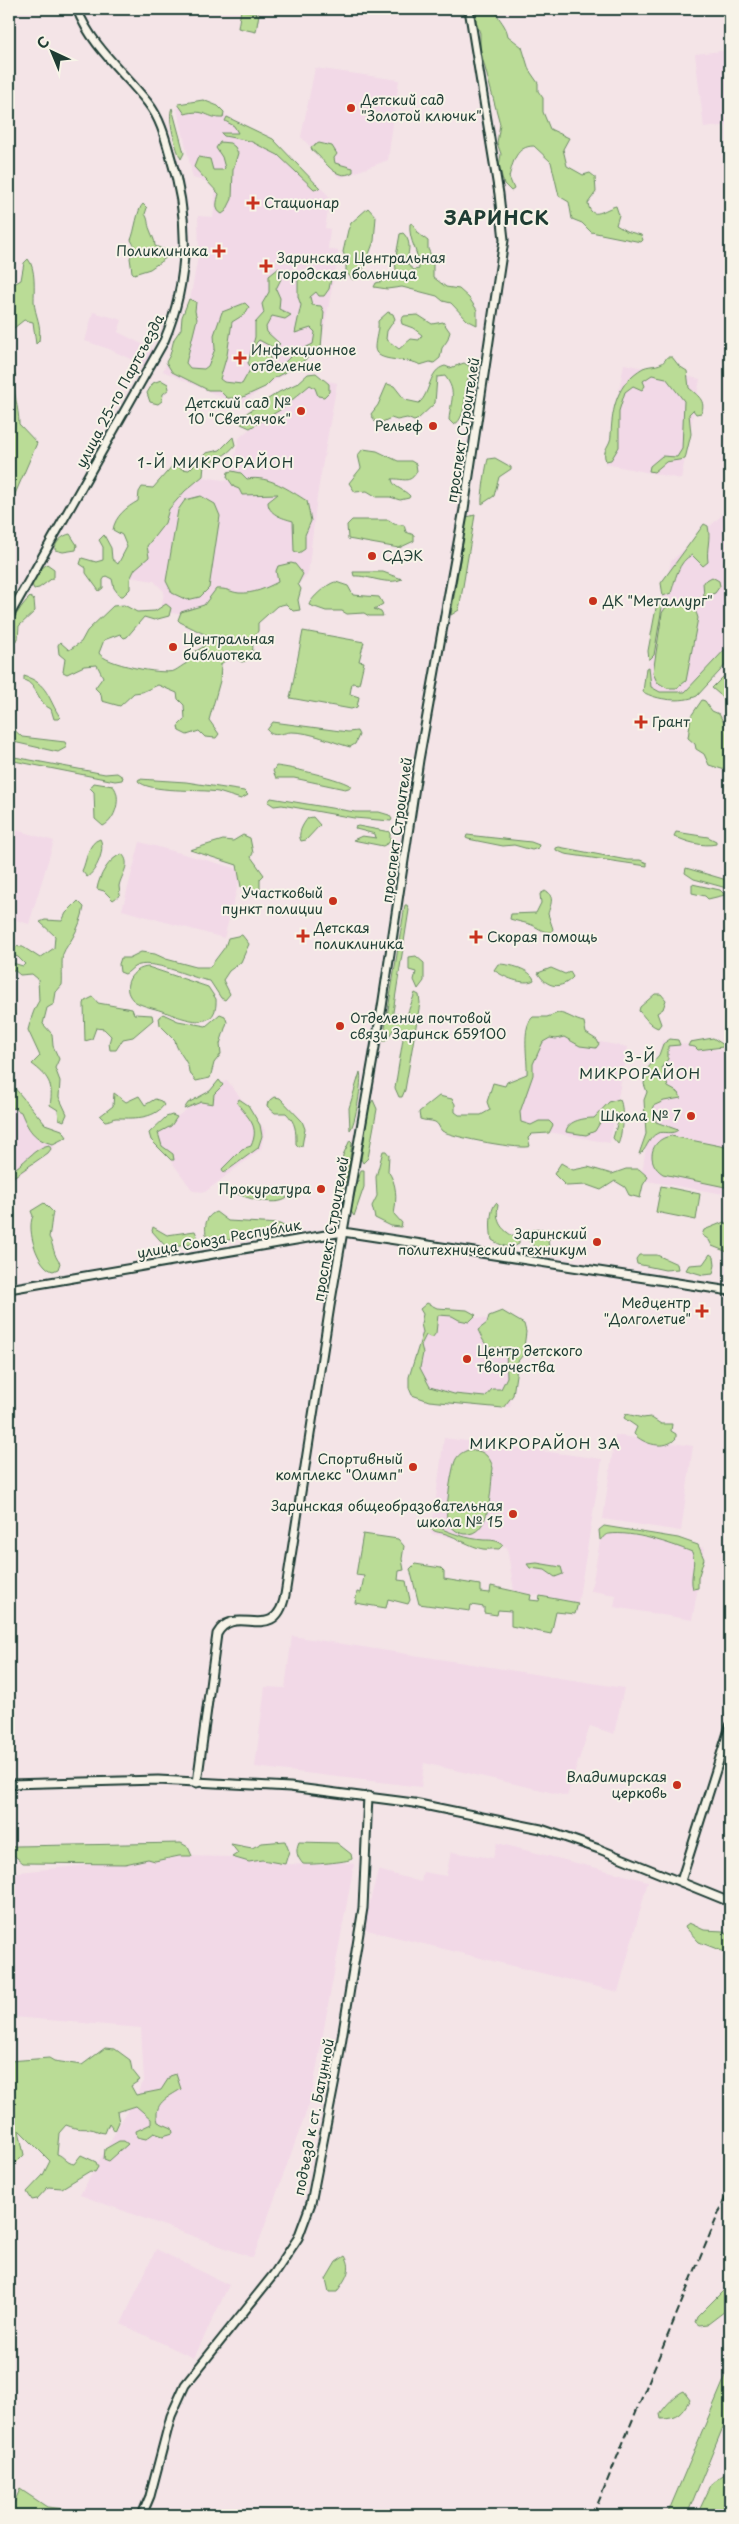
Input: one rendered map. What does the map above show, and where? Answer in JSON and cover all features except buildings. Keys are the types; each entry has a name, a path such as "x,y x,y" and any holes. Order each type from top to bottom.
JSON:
{"street":[{"name":"улица 25-го Партсъезда","path":"9,616 164,341 180,295 184,263 185,235 180,187 160,123 148,102 91,38 77,9"},
{"name":"проспект Строителей","path":"197,1783 217,1634 223,1626 234,1621 267,1622 274,1619 283,1605 343,1232 384,998 419,760 465,500 504,240 499,194 469,9"},
{"name":"улица Союза Республик","path":"9,1288 343,1232 730,1291"},
{"path":"681,1881 730,1726"},
{"path":"9,1784 158,1780 290,1787 368,1796 472,1813 540,1829 599,1848 730,1902"},
{"name":"подъезд к ст. Батунной","path":"142,2515 150,2496 171,2416 185,2385 274,2274 298,2238 311,2203 336,2075 363,1908 368,1796"}],"shaded area":[{"path":"730,50 730,125 704,128 695,54"},
{"name":"Детский сад \"Золотой ключик\"","path":"315,68 399,80 388,160 340,178 301,137"},
{"name":"Заринская Центральная городская больница","path":"207,105 269,138 328,195 330,199 325,228 330,229 328,249 339,251 320,350 239,405 163,371 185,322 190,300 199,251 198,216 213,217 216,184 193,178 177,108"},
{"path":"93,312 122,320 118,332 154,350 145,366 109,349 85,341"},
{"path":"624,364 700,379 681,479 605,464"},
{"path":"309,377 337,383 317,496 308,574 254,628 161,611 164,591 154,581 129,577 177,473 229,481 239,438"},
{"path":"730,508 730,656 691,696 643,692 671,561"},
{"path":"9,828 54,841 29,924 9,918"},
{"path":"140,842 242,870 224,938 122,910"},
{"path":"534,1030 627,1047 610,1143 516,1126"},
{"name":"Школа № 7","path":"662,1040 730,1052 730,1195 641,1180"},
{"path":"227,1080 265,1130 261,1149 205,1192 193,1191 152,1135"},
{"path":"9,1086 55,1147 9,1183"},
{"name":"Центр детского творчества","path":"424,1310 522,1324 510,1407 412,1394"},
{"path":"615,1435 693,1446 681,1531 603,1519"},
{"name":"Заринская общеобразовательная школа № 15","path":"444,1438 602,1459 578,1603 514,1591 507,1547 431,1534"},
{"path":"602,1530 705,1548 692,1620 614,1607 616,1595 591,1591"},
{"path":"292,1636 624,1688 614,1734 590,1726 567,1796 424,1763 421,1787 255,1767 265,1687 285,1688"},
{"path":"497,1843 648,1881 618,1992 363,1929 378,1870 421,1882 423,1872 446,1876 451,1852 493,1858"},
{"path":"179,1856 232,1857 249,1862 262,1860 285,1864 319,1865 335,1861 354,1864 311,2099 253,2258 80,2195 144,2081 141,2028 13,2017 9,1951 9,1873 107,1863 125,1864 148,1859 165,1860"},
{"path":"156,2249 229,2285 194,2358 121,2324"}],"green space":[{"path":"476,9 495,9 506,28 508,36 522,47 529,70 538,83 538,91 543,98 543,112 550,129 569,138 563,149 567,166 583,175 590,173 595,177 596,192 588,203 592,212 599,213 616,206 619,215 616,225 626,231 641,235 643,240 641,242 591,232 582,223 572,219 569,202 559,196 551,162 534,146 523,149 516,156 509,177 514,189 511,191 504,184 499,166 501,154 497,143 500,124 480,49 480,33 476,22"},
{"path":"241,10 259,14 256,32 238,28"},
{"path":"203,100 218,106 224,112 223,118 198,112 185,114 178,104"},
{"path":"172,108 184,153 181,159 171,126"},
{"path":"227,117 273,139 320,188 314,189 278,155 250,141 224,136 221,133 238,133 234,126 225,121"},
{"path":"220,142 230,143 238,153 233,170 232,199 226,211 222,214 217,208 219,194 194,167 198,157 210,159 213,170 223,170 225,168 222,157 216,148"},
{"path":"319,143 332,146 337,154 334,158 335,163 353,168 353,172 347,175 341,174 330,168 312,150 311,147"},
{"path":"143,204 147,208 145,214 155,246 173,253 150,269 134,274 130,258 135,247 131,240 139,210"},
{"path":"368,208 376,217 374,241 361,275 353,280 346,272 346,259 343,252 351,223"},
{"path":"412,223 419,234 428,241 428,249 433,259 433,277 446,287 459,289 469,298 477,310 477,325 467,320 451,303 443,301 437,296 402,287 387,289 374,287 376,283 391,279 396,269 395,262 400,234 403,233 408,241 408,265 414,270 419,269 410,230 410,224"},
{"path":"28,259 33,273 34,301 40,329 39,341 36,344 33,322 24,320 9,332 9,287 21,280 24,263"},
{"path":"279,268 282,277 276,289 280,298 279,309 291,315 285,319 272,316 266,327 267,332 280,344 272,347 259,340 256,343 256,348 267,351 272,363 277,366 283,364 294,353 313,344 315,332 311,328 295,333 301,305 298,297 298,279 305,274 317,279 327,275 331,279 329,289 324,296 319,296 316,292 310,297 312,305 321,306 324,312 321,348 295,367 274,378 265,387 241,398 227,398 219,390 208,390 172,372 166,362 174,339 181,329 182,317 189,299 196,302 195,311 197,319 186,363 190,368 204,369 208,366 215,349 214,335 222,312 245,303 249,307 245,314 232,322 227,355 220,379 224,382 242,384 251,368 248,363 255,337 255,323 264,313 262,304 269,292 269,276"},
{"path":"388,312 393,314 395,319 387,331 386,339 399,349 411,339 419,340 422,335 413,328 402,324 401,320 404,316 418,315 432,324 443,322 450,332 442,348 440,358 434,363 430,362 420,365 409,361 387,358 377,353 375,348 378,321"},
{"path":"667,357 672,357 679,366 687,371 689,388 703,405 701,413 696,414 693,410 689,414 691,434 685,459 666,462 654,472 649,471 650,466 662,456 677,457 682,449 684,401 666,378 652,375 643,381 645,386 642,390 633,386 625,392 619,411 619,447 611,460 606,461 605,450 611,439 613,415 622,389 634,374 643,368 662,363"},
{"path":"464,363 469,366 471,372 468,378 462,415 454,425 449,420 452,392 445,376 437,377 435,403 417,420 414,421 407,418 397,420 391,418 380,423 375,422 371,414 378,405 387,384 394,386 405,400 419,403 426,394 432,377 439,368 445,366 450,368"},
{"path":"9,368 15,374 14,387 19,424 37,443 9,508"},
{"path":"316,373 329,384 329,392 324,397 318,396 315,388 310,385 280,410 250,428 241,424 245,414 279,392 298,383 308,374"},
{"path":"161,380 168,384 169,389 163,394 162,401 158,404 150,402 147,393 153,383"},
{"path":"233,437 235,445 232,449 225,455 204,465 203,476 185,491 169,509 165,523 147,546 149,557 135,569 130,579 130,589 123,596 120,596 114,588 112,579 106,576 103,580 103,588 99,591 86,573 86,568 80,564 82,558 96,562 103,560 103,547 99,540 104,535 111,548 112,559 118,564 127,547 122,535 113,530 114,525 122,513 138,501 139,492 142,487 153,488 174,464 182,469 189,470 206,453 220,450"},
{"path":"363,449 377,451 398,461 411,461 416,464 417,471 412,478 406,480 392,479 394,484 410,496 409,498 400,500 390,497 377,497 367,491 355,492 349,483 361,468 358,455"},
{"path":"495,458 511,467 511,469 499,477 494,496 482,504 488,459"},
{"path":"228,472 241,473 247,479 255,478 271,481 307,501 311,521 305,535 305,549 299,553 294,551 293,521 276,515 270,510 268,502 278,494 242,495 239,489 234,487 227,477"},
{"path":"201,496 215,504 220,516 209,588 200,597 187,600 172,593 166,581 178,510 185,500"},
{"path":"475,515 459,610 451,615 467,517"},
{"path":"352,520 389,520 394,524 404,525 406,532 414,535 414,541 399,548 348,539 347,525"},
{"path":"704,524 708,526 709,531 708,562 703,566 692,555 687,558 680,566 671,593 663,596 661,583"},
{"path":"70,534 77,545 76,550 63,552 55,550 60,540"},
{"path":"47,564 54,569 54,577 39,588 34,589 31,583"},
{"path":"295,564 303,574 298,584 301,589 298,600 300,610 293,611 286,604 277,606 258,623 258,631 252,640 253,651 251,657 242,662 231,656 221,664 220,681 209,720 219,734 216,738 205,737 199,731 187,735 179,731 178,726 185,719 184,705 178,699 177,693 158,685 142,692 134,693 120,706 102,701 101,694 95,688 103,677 97,665 84,666 67,674 63,672 65,659 59,654 58,645 60,642 69,650 81,642 87,631 113,606 124,605 137,612 155,611 166,604 171,608 169,616 154,620 144,617 127,637 124,638 120,634 104,640 99,653 111,661 134,668 174,671 187,663 189,655 203,647 208,636 180,622 178,620 181,612 204,605 216,589 244,593 255,592 278,582 276,571 278,566"},
{"path":"353,572 383,572 402,579 384,581 354,576"},
{"path":"712,577 719,581 720,586 715,593 704,597 703,582"},
{"path":"336,582 348,586 353,595 379,597 383,604 374,609 381,612 383,616 326,611 309,605 320,591"},
{"path":"30,597 34,600 35,611 19,626 18,639 9,645 10,631 14,619"},
{"path":"675,602 683,602 690,605 695,610 698,618 686,681 677,688 667,688 657,682 653,673 662,613 666,607"},
{"path":"660,604 662,607 654,655 649,660 648,651 656,608"},
{"path":"303,631 364,642 359,661 364,662 359,684 352,683 350,694 359,697 357,707 351,709 290,698"},
{"path":"730,644 730,660 697,696 670,700 643,692 646,668 649,667 651,687 660,692 685,692"},
{"path":"730,670 730,698 726,700 712,688"},
{"path":"24,676 43,687 60,717 58,719 54,719 51,709 43,703 32,686 24,680"},
{"path":"702,700 705,701 712,711 719,714 730,734 730,743 725,754 730,758 730,768 725,770 709,765 704,754 696,749 695,744 688,738 691,716"},
{"path":"273,722 348,732 357,731 359,735 355,744 350,747 307,734 292,732 273,734 267,730"},
{"path":"9,725 22,737 65,742 67,747 58,752 9,741"},
{"path":"9,756 105,774 117,773 123,777 122,780 115,781 9,760"},
{"path":"276,766 328,777 352,787 345,789 294,778 276,778 273,771"},
{"path":"139,779 186,782 244,791 248,795 241,799 218,792 163,789 144,785 138,781"},
{"path":"94,783 113,786 116,790 116,808 111,819 103,826 95,819 94,792 90,788"},
{"path":"271,798 355,812 379,812 389,815 392,819 391,821 354,818 282,805 274,806 268,802"},
{"path":"313,817 320,825 306,840 301,841 300,832 303,826 308,818"},
{"path":"355,827 390,832 390,842 383,846 353,840 362,836 376,838 375,834 356,829"},
{"path":"676,832 708,837 716,841 716,844 706,845 689,842 674,836"},
{"path":"243,835 250,838 253,853 251,857 264,875 260,879 260,890 252,896 241,887 237,865 190,850 223,840 233,841"},
{"path":"467,835 531,842 539,845 538,848 532,850 514,845 503,846 468,839 466,838"},
{"path":"100,839 102,848 99,860 94,870 87,877 82,871 88,853 92,844"},
{"path":"559,847 627,860 640,860 647,863 647,866 565,854 556,850"},
{"path":"122,854 125,858 126,866 119,886 120,895 113,900 104,891 97,889 105,868 113,859"},
{"path":"686,868 730,881 730,889 694,879 685,873"},
{"path":"692,884 720,890 725,895 708,899 705,896 692,893"},
{"path":"545,891 551,899 548,914 553,929 551,932 510,919 511,914 536,913 541,903 540,894"},
{"path":"78,901 84,907 80,923 63,954 62,985 56,992 54,1004 47,1008 43,1024 52,1034 53,1046 59,1059 55,1068 60,1081 59,1097 67,1114 64,1121 59,1119 58,1110 50,1105 51,1091 49,1081 32,1064 40,1056 28,1030 39,1001 38,979 32,974 20,975 14,970 9,971 9,962 23,966 25,964 18,957 9,954 9,946 23,947 40,958 54,948 55,936 40,922 45,920 62,921 66,913"},
{"path":"405,905 407,905 409,910 393,1012 394,1014 407,1015 415,993 419,995 420,1003 405,1090 402,1097 399,1097 395,1088 403,1039 400,1032 394,1028 386,1041 383,1041"},
{"path":"242,935 249,944 241,962 229,971 223,980 230,994 225,1000 221,998 210,981 160,966 142,965 134,967 125,974 120,972 119,964 121,958 129,958 141,952 155,954 196,967 210,967 225,947 228,938"},
{"path":"416,956 424,963 424,981 418,989 414,980 416,972 409,970 409,957"},
{"path":"498,964 524,970 534,980 525,982 508,978 494,970"},
{"path":"148,967 208,987 216,999 215,1010 211,1017 196,1021 143,1005 133,1000 129,995 128,989 130,979 137,971"},
{"path":"551,968 565,974 570,972 573,977 564,984 550,984 538,973"},
{"path":"655,994 661,994 666,1000 663,1009 657,1013 661,1024 658,1028 650,1023 639,1011 640,1007"},
{"path":"93,997 98,1003 132,1009 134,1014 152,1015 153,1020 133,1037 123,1039 116,1050 110,1050 111,1036 104,1029 96,1028 92,1039 85,1041 84,1004 85,1001"},
{"path":"558,1013 584,1022 586,1033 597,1040 599,1044 596,1048 580,1046 564,1037 550,1038 543,1042 533,1064 533,1075 520,1112 521,1122 531,1125 539,1121 549,1121 553,1125 549,1133 532,1134 528,1138 530,1146 515,1147 448,1134 442,1131 435,1122 420,1119 419,1112 439,1096 452,1099 455,1104 455,1112 459,1115 481,1115 490,1110 487,1102 493,1083 505,1086 507,1082 527,1074 526,1035 529,1022 533,1017 547,1017"},
{"path":"163,1014 178,1021 206,1026 220,1014 225,1016 227,1022 220,1044 221,1054 214,1063 210,1078 196,1081 189,1072 175,1040 160,1025 159,1017"},
{"path":"713,1038 724,1045 723,1047 698,1050 695,1047 688,1046 690,1042"},
{"path":"670,1039 678,1040 680,1045 668,1046 668,1059 662,1067 668,1087 679,1093 681,1098 664,1101 653,1106 656,1122 678,1130 654,1135 639,1154 646,1134 644,1100 647,1092 644,1084 647,1069 659,1055 663,1044"},
{"path":"360,1072 358,1102 350,1130 349,1108"},
{"path":"219,1080 223,1085 214,1094 213,1104 201,1102 184,1109 188,1103 210,1091"},
{"path":"9,1085 13,1086 45,1124 62,1130 67,1137 53,1144 36,1137 26,1124 21,1112 9,1106"},
{"path":"114,1093 126,1102 139,1096 145,1105 155,1099 161,1101 164,1105 148,1116 115,1118 105,1121 100,1116 113,1106"},
{"path":"275,1097 280,1098 302,1121 305,1129 302,1146 299,1147 296,1144 295,1127 286,1113 275,1113 267,1106 268,1102"},
{"path":"239,1099 248,1105 260,1125 262,1136 258,1148 224,1173 222,1169 242,1149 251,1146 253,1139 254,1128 237,1103"},
{"path":"619,1099 622,1107 622,1121 618,1144 613,1138 619,1118 615,1114 601,1121 595,1131 586,1135 566,1132 573,1122 594,1118 609,1102"},
{"path":"373,1100 377,1109 368,1158 363,1163 361,1159 369,1106"},
{"path":"172,1115 177,1117 171,1126 158,1133 162,1146 173,1154 174,1160 171,1160 151,1140 149,1133 166,1117"},
{"path":"671,1136 730,1148 730,1188 663,1174 657,1169 652,1158 654,1146 664,1138"},
{"path":"350,1140 352,1142 348,1170 340,1195 338,1192 343,1155"},
{"path":"49,1145 51,1149 48,1153 9,1180 10,1172 39,1149"},
{"path":"383,1151 386,1151 389,1155 388,1171 396,1191 394,1214 402,1223 401,1227 391,1226 375,1218 372,1206 377,1196 376,1177"},
{"path":"561,1163 573,1170 588,1167 612,1174 626,1169 639,1169 648,1177 643,1185 640,1198 629,1195 625,1187 615,1181 601,1190 587,1185 566,1186 554,1174"},
{"path":"361,1170 364,1170 364,1187 354,1216 350,1210"},
{"path":"661,1186 700,1194 696,1220 656,1212"},
{"path":"235,1188 270,1194 283,1193 287,1198 282,1201 268,1202 232,1191"},
{"path":"44,1203 53,1212 49,1237 60,1263 58,1269 53,1271 38,1256 32,1239 31,1222 33,1216 31,1211"},
{"path":"496,1203 498,1205 499,1222 504,1230 519,1240 519,1244 516,1246 505,1246 492,1240 491,1215"},
{"path":"216,1212 228,1221 280,1224 287,1228 214,1243 207,1241 206,1228 207,1220"},
{"path":"724,1222 730,1226 730,1253 712,1246 709,1240 702,1235 704,1230"},
{"path":"153,1227 167,1235 195,1231 200,1243 167,1248 152,1231"},
{"path":"532,1230 546,1230 551,1236 548,1241 549,1247 540,1250 529,1242"},
{"path":"710,1254 714,1257 713,1274 703,1275 686,1270 689,1265 703,1264"},
{"path":"639,1255 657,1255 677,1264 678,1269 665,1270 637,1264 636,1259"},
{"path":"427,1303 437,1308 467,1310 476,1315 469,1322 452,1316 438,1315 436,1333 432,1338 426,1335 421,1345 423,1353 420,1368 430,1387 454,1394 485,1397 492,1389 501,1389 507,1377 506,1351 502,1347 489,1347 478,1330 487,1323 489,1316 502,1311 524,1324 526,1332 523,1355 518,1361 513,1395 503,1408 429,1401 412,1395 409,1388 409,1377 423,1332 421,1324 423,1314 420,1309"},
{"path":"626,1414 643,1418 650,1417 661,1424 672,1424 671,1431 676,1434 676,1438 672,1442 661,1445 643,1441 634,1434 637,1427 624,1418"},
{"path":"468,1450 481,1452 487,1456 493,1468 490,1498 485,1519 480,1528 473,1533 464,1534 452,1527 447,1520 447,1516 449,1489 454,1463 458,1456"},
{"path":"435,1526 465,1537 499,1542 503,1545 499,1549 478,1548 450,1535 431,1529"},
{"path":"604,1526 678,1538 698,1545 704,1559 698,1578 698,1588 693,1589 692,1584 694,1561 692,1552 629,1534 608,1534 600,1540 599,1530"},
{"path":"363,1534 398,1539 404,1546 402,1559 404,1570 399,1571 398,1580 406,1581 410,1600 408,1604 388,1599 386,1608 355,1603 357,1592 361,1593 364,1576 356,1575"},
{"path":"537,1563 561,1567 563,1574 555,1577 545,1570 530,1568 527,1564"},
{"path":"415,1564 441,1568 444,1571 444,1579 480,1585 480,1592 490,1593 491,1586 531,1595 530,1600 539,1601 540,1596 578,1603 575,1614 556,1612 551,1634 511,1626 511,1611 498,1610 497,1615 484,1613 484,1607 471,1605 470,1611 419,1604 410,1569"},
{"path":"285,1841 289,1851 285,1864 262,1860 249,1862 232,1857 238,1853 231,1844 252,1848 262,1843"},
{"path":"299,1842 337,1843 351,1854 352,1859 329,1863 303,1864 297,1854"},
{"path":"181,1843 188,1847 192,1856 179,1856 155,1861 148,1859 125,1864 23,1863 9,1851 9,1848 17,1846"},
{"path":"689,1923 704,1930 723,1931 730,1935 730,1954 699,1942 686,1928 685,1926"},
{"path":"105,2048 115,2049 130,2060 132,2070 140,2080 131,2086 136,2095 161,2090 170,2076 176,2074 181,2089 162,2102 157,2115 158,2122 172,2128 173,2133 163,2136 154,2133 146,2139 137,2137 136,2131 151,2124 151,2119 136,2106 117,2112 119,2122 115,2131 109,2123 105,2133 66,2125 59,2133 57,2154 74,2164 81,2155 96,2162 98,2167 95,2172 90,2171 62,2188 48,2187 37,2199 32,2200 27,2192 43,2175 50,2161 19,2130 24,2155 16,2163 9,2156 9,2061 49,2058 54,2061 82,2065"},
{"path":"119,2141 124,2141 128,2144 109,2161 104,2159 105,2149"},
{"path":"345,2256 349,2266 347,2275 337,2292 329,2292 326,2279 336,2262"},
{"path":"730,2287 729,2308 708,2324 699,2325 695,2322 697,2317 725,2289"},
{"path":"730,2366 730,2410 687,2515 667,2515"},
{"path":"684,2391 690,2399 682,2411 672,2418 661,2419 660,2414 665,2407 674,2397"},
{"path":"730,2470 730,2515 697,2515 712,2483"},
{"path":"20,2489 47,2507 65,2509 68,2515 9,2515"}],"railway":[{"path":"593,2515 730,2186"}],"place":[{"name":"Детский сад \"Золотой ключик\"","path":"351,108"},
{"name":"Стационар","path":"253,203"},
{"name":"Поликлиника","path":"219,251"},
{"name":"Заринская Центральная городская больница","path":"266,266"},
{"name":"Инфекционное отделение","path":"240,358"},
{"name":"Детский сад № 10 \"Светлячок\"","path":"301,411"},
{"name":"Рельеф","path":"433,426"},
{"name":"СДЭК","path":"372,556"},
{"name":"ДК \"Металлург\"","path":"593,601"},
{"name":"Центральная библиотека","path":"173,647"},
{"name":"Грант","path":"641,722"},
{"name":"Участковый пункт полиции","path":"333,901"},
{"name":"Детская поликлиника","path":"303,936"},
{"name":"Скорая помощь","path":"476,937"},
{"name":"Отделение почтовой связи Заринск 659100","path":"340,1026"},
{"name":"Школа № 7","path":"691,1116"},
{"name":"Прокуратура","path":"321,1189"},
{"name":"Заринский политехнический техникум","path":"597,1242"},
{"name":"Медцентр \"Долголетие\"","path":"702,1311"},
{"name":"Центр детского творчества","path":"467,1359"},
{"name":"Спортивный комплекс \"Олимп\"","path":"413,1467"},
{"name":"Заринская общеобразовательная школа № 15","path":"513,1514"},
{"name":"Владимирская церковь","path":"677,1785"}],"district":[{"name":"ЗАРИНСК","path":"497,218"},
{"name":"1-Й МИКРОРАЙОН","path":"216,463"},
{"name":"3-Й МИКРОРАЙОН","path":"640,1066"},
{"name":"МИКРОРАЙОН 3А","path":"545,1444"}]}
